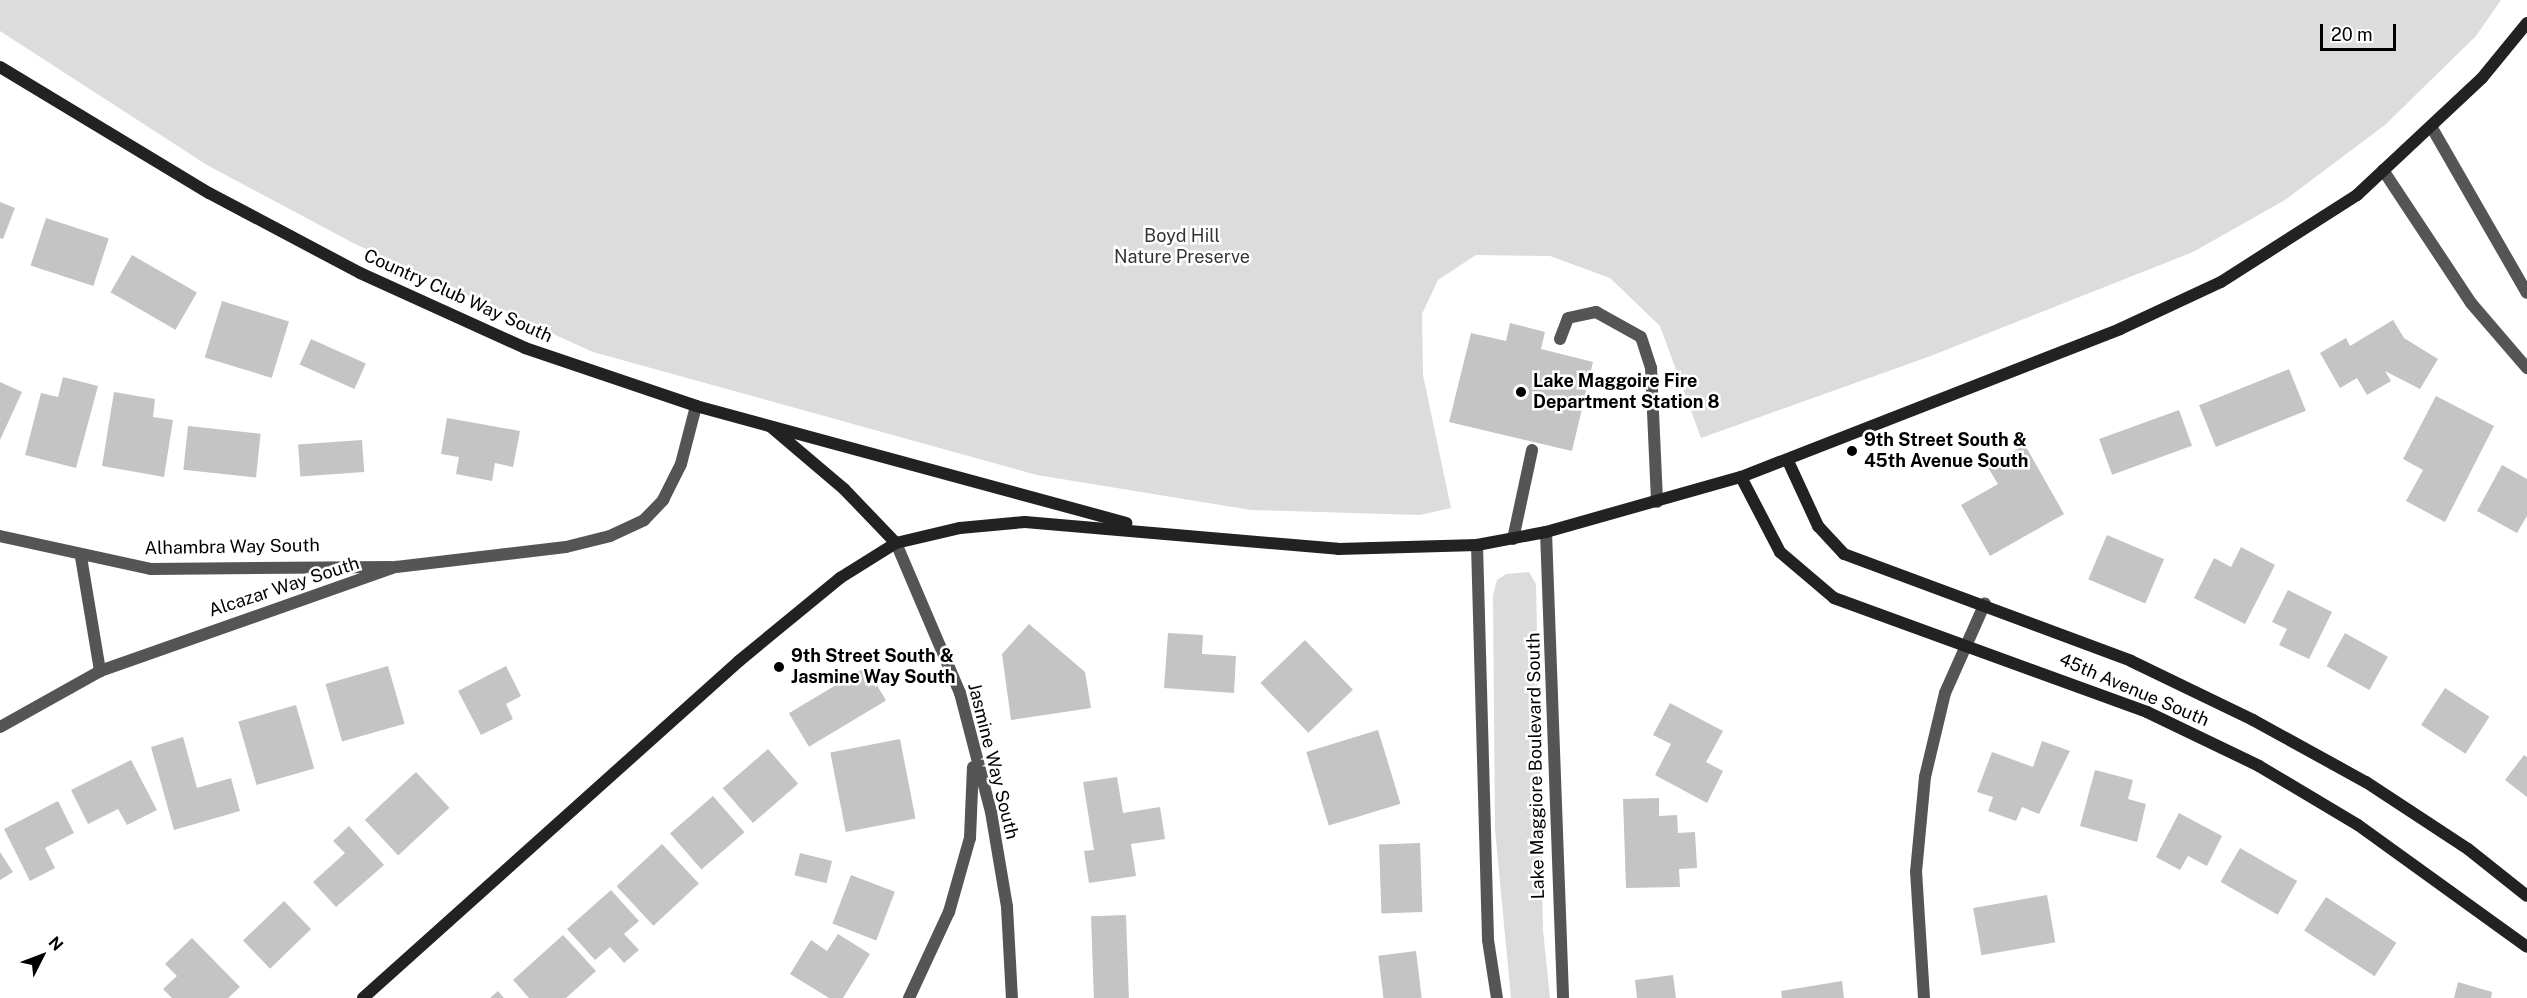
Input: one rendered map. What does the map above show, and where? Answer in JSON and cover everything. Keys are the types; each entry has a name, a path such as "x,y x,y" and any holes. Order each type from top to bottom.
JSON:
{"main road":[{"path":"363,998 739,661 840,578 896,543 960,528 1025,522 1147,529 1338,549 1477,545 1546,532 1741,477 2120,329 2221,282 2297,237 2383,170 2432,128 2527,22"},
{"name":"Country Club Way South","path":"0,67 118,142 360,273 525,348 696,406 765,423 844,489 896,543"},
{"path":"765,423 1147,529"},
{"name":"45th Avenue South","path":"1788,460 1818,526 1844,554 1885,573 1985,603 2131,661 2253,720 2366,782 2468,849 2527,896"},
{"name":"45th Avenue South","path":"1741,477 1780,552 1803,577 1834,598 1886,619 1965,642 2147,712 2259,766 2358,825 2527,947"}],"street":[{"path":"2432,128 2527,293"},
{"path":"2383,170 2470,303 2527,368"},
{"path":"1560,339 1568,318 1596,312 1641,337 1651,368 1658,502"},
{"name":"Alcazar Way South","path":"0,727 100,671 396,567 566,547 644,520 663,500 681,464 696,406"},
{"path":"1513,539 1532,450"},
{"name":"Lake Maggiore Boulevard South","path":"1546,532 1563,998"},
{"name":"Alhambra Way South","path":"0,536 81,557 151,569 325,563 396,567"},
{"name":"Jasmine Way South","path":"896,543 960,693 974,757 991,812 1007,906 1012,998"},
{"path":"1477,545 1488,940 1497,998"},
{"path":"81,557 100,671"},
{"path":"1924,998 1916,872 1925,777 1945,693 1965,642 1985,603"},
{"path":"909,998 949,912 969,838 974,757"}],"green space":[{"name":"Boyd Hill Nature Preserve","path":"0,0 2501,0 2476,36 2385,125 2285,200 2193,252 1928,357 1701,438 1660,326 1610,278 1550,256 1476,255 1438,280 1422,314 1423,375 1451,508 1420,515 1251,510 1037,475 593,352 355,244 207,165 0,31"},
{"path":"1529,572 1536,584 1543,930 1550,998 1511,998 1495,830 1493,595 1497,580 1506,574"}],"building":[{"path":"0,202 15,208 3,239 0,238"},
{"path":"46,218 109,238 93,286 31,266"},
{"path":"132,255 197,292 175,330 111,292"},
{"path":"222,301 289,321 272,378 205,357"},
{"path":"2393,320 2404,338 2438,359 2420,389 2385,371 2391,381 2367,395 2357,378 2340,388 2320,353 2346,338 2350,346"},
{"name":"Lake Maggoire Fire Department Station 8","path":"1510,323 1545,332 1541,349 1593,362 1572,451 1449,422 1471,333 1506,341"},
{"path":"311,339 366,363 354,389 300,365"},
{"path":"2289,369 2306,411 2216,447 2199,405"},
{"path":"63,377 98,386 76,468 25,455 41,393 58,397"},
{"path":"0,382 22,392 0,440"},
{"path":"114,392 155,399 153,417 173,420 164,477 102,466"},
{"path":"2436,396 2494,426 2445,522 2406,501 2423,470 2403,459"},
{"path":"2179,410 2192,446 2112,475 2099,439"},
{"path":"447,418 520,431 513,467 495,463 492,481 456,474 459,457 441,454"},
{"path":"188,426 261,434 256,477 183,470"},
{"path":"362,440 364,472 300,476 298,444"},
{"path":"2025,445 2064,514 1990,556 1961,505 1998,484 1987,466"},
{"path":"2502,465 2527,479 2527,516 2517,533 2477,511"},
{"path":"2107,535 2164,559 2145,603 2088,579"},
{"path":"2241,547 2275,565 2245,624 2194,598 2214,558 2231,567"},
{"path":"2288,590 2332,612 2309,659 2279,645 2287,629 2272,622"},
{"path":"1029,624 1085,672 1091,708 1011,720 1002,654"},
{"path":"1168,633 1203,635 1202,654 1236,656 1234,693 1164,688"},
{"path":"2345,633 2388,657 2369,690 2327,666"},
{"path":"1305,640 1353,690 1308,733 1260,683"},
{"path":"388,666 405,724 342,742 326,684"},
{"path":"506,666 521,696 506,704 513,719 481,735 458,691"},
{"path":"866,667 886,700 809,747 789,713"},
{"path":"2445,688 2489,717 2465,754 2421,725"},
{"path":"1670,703 1723,731 1706,762 1723,771 1707,803 1655,775 1671,744 1653,735"},
{"path":"296,705 314,768 257,785 238,722"},
{"path":"1378,730 1401,804 1329,826 1306,752"},
{"path":"183,737 197,788 231,778 240,811 174,830 151,747"},
{"path":"900,739 915,819 846,832 830,753"},
{"path":"2042,741 2070,751 2039,814 2022,807 2016,821 1988,811 1993,797 1977,792 1992,752 2033,767"},
{"path":"768,749 798,784 753,823 723,788"},
{"path":"2524,755 2527,757 2527,797 2505,780"},
{"path":"131,760 157,810 127,825 118,809 88,824 71,790"},
{"path":"2095,770 2133,780 2128,799 2146,804 2137,842 2080,826"},
{"path":"416,772 449,808 398,856 365,820"},
{"path":"1117,777 1123,813 1160,807 1165,839 1131,844 1136,876 1089,883 1084,851 1094,850 1083,782"},
{"path":"713,796 744,832 701,870 670,833"},
{"path":"1659,798 1659,816 1677,815 1678,833 1695,832 1697,868 1679,869 1680,887 1626,888 1623,799"},
{"path":"58,801 74,833 45,848 55,868 30,881 4,829"},
{"path":"2179,813 2222,836 2207,866 2188,856 2180,870 2156,857"},
{"path":"349,826 384,865 336,907 313,882 345,853 333,841"},
{"path":"1420,843 1422,912 1381,913 1379,844"},
{"path":"662,844 699,883 653,926 617,886"},
{"path":"2240,848 2297,881 2278,915 2220,882"},
{"path":"0,852 13,872 0,880"},
{"path":"800,853 832,861 826,883 794,875"},
{"path":"851,875 895,892 876,940 832,924"},
{"path":"611,890 639,921 624,934 639,950 624,963 610,947 595,960 567,929"},
{"path":"2047,895 2055,942 1981,955 1973,908"},
{"path":"2326,897 2396,943 2375,976 2304,931"},
{"path":"284,901 311,929 270,969 243,941"},
{"path":"1126,915 1129,998 1094,998 1091,916"},
{"path":"838,934 870,954 843,998 829,998 790,974 811,940 827,951"},
{"path":"563,935 596,971 566,998 529,998 513,980"},
{"path":"192,938 240,987 228,998 172,998 163,989 177,976 165,964"},
{"path":"1416,951 1422,998 1383,998 1378,956"},
{"path":"1673,975 1676,998 1637,998 1635,980"},
{"path":"1842,981 1844,998 1782,998 1781,991"},
{"path":"2458,982 2492,992 2491,998 2454,998"},
{"path":"498,991 504,998 490,998"}],"place":[{"name":"Lake Maggoire Fire Department Station 8","path":"1521,392"},
{"name":"9th Street South & 45th Avenue South","path":"1852,451"},
{"name":"9th Street South & Jasmine Way South","path":"779,667"}]}
